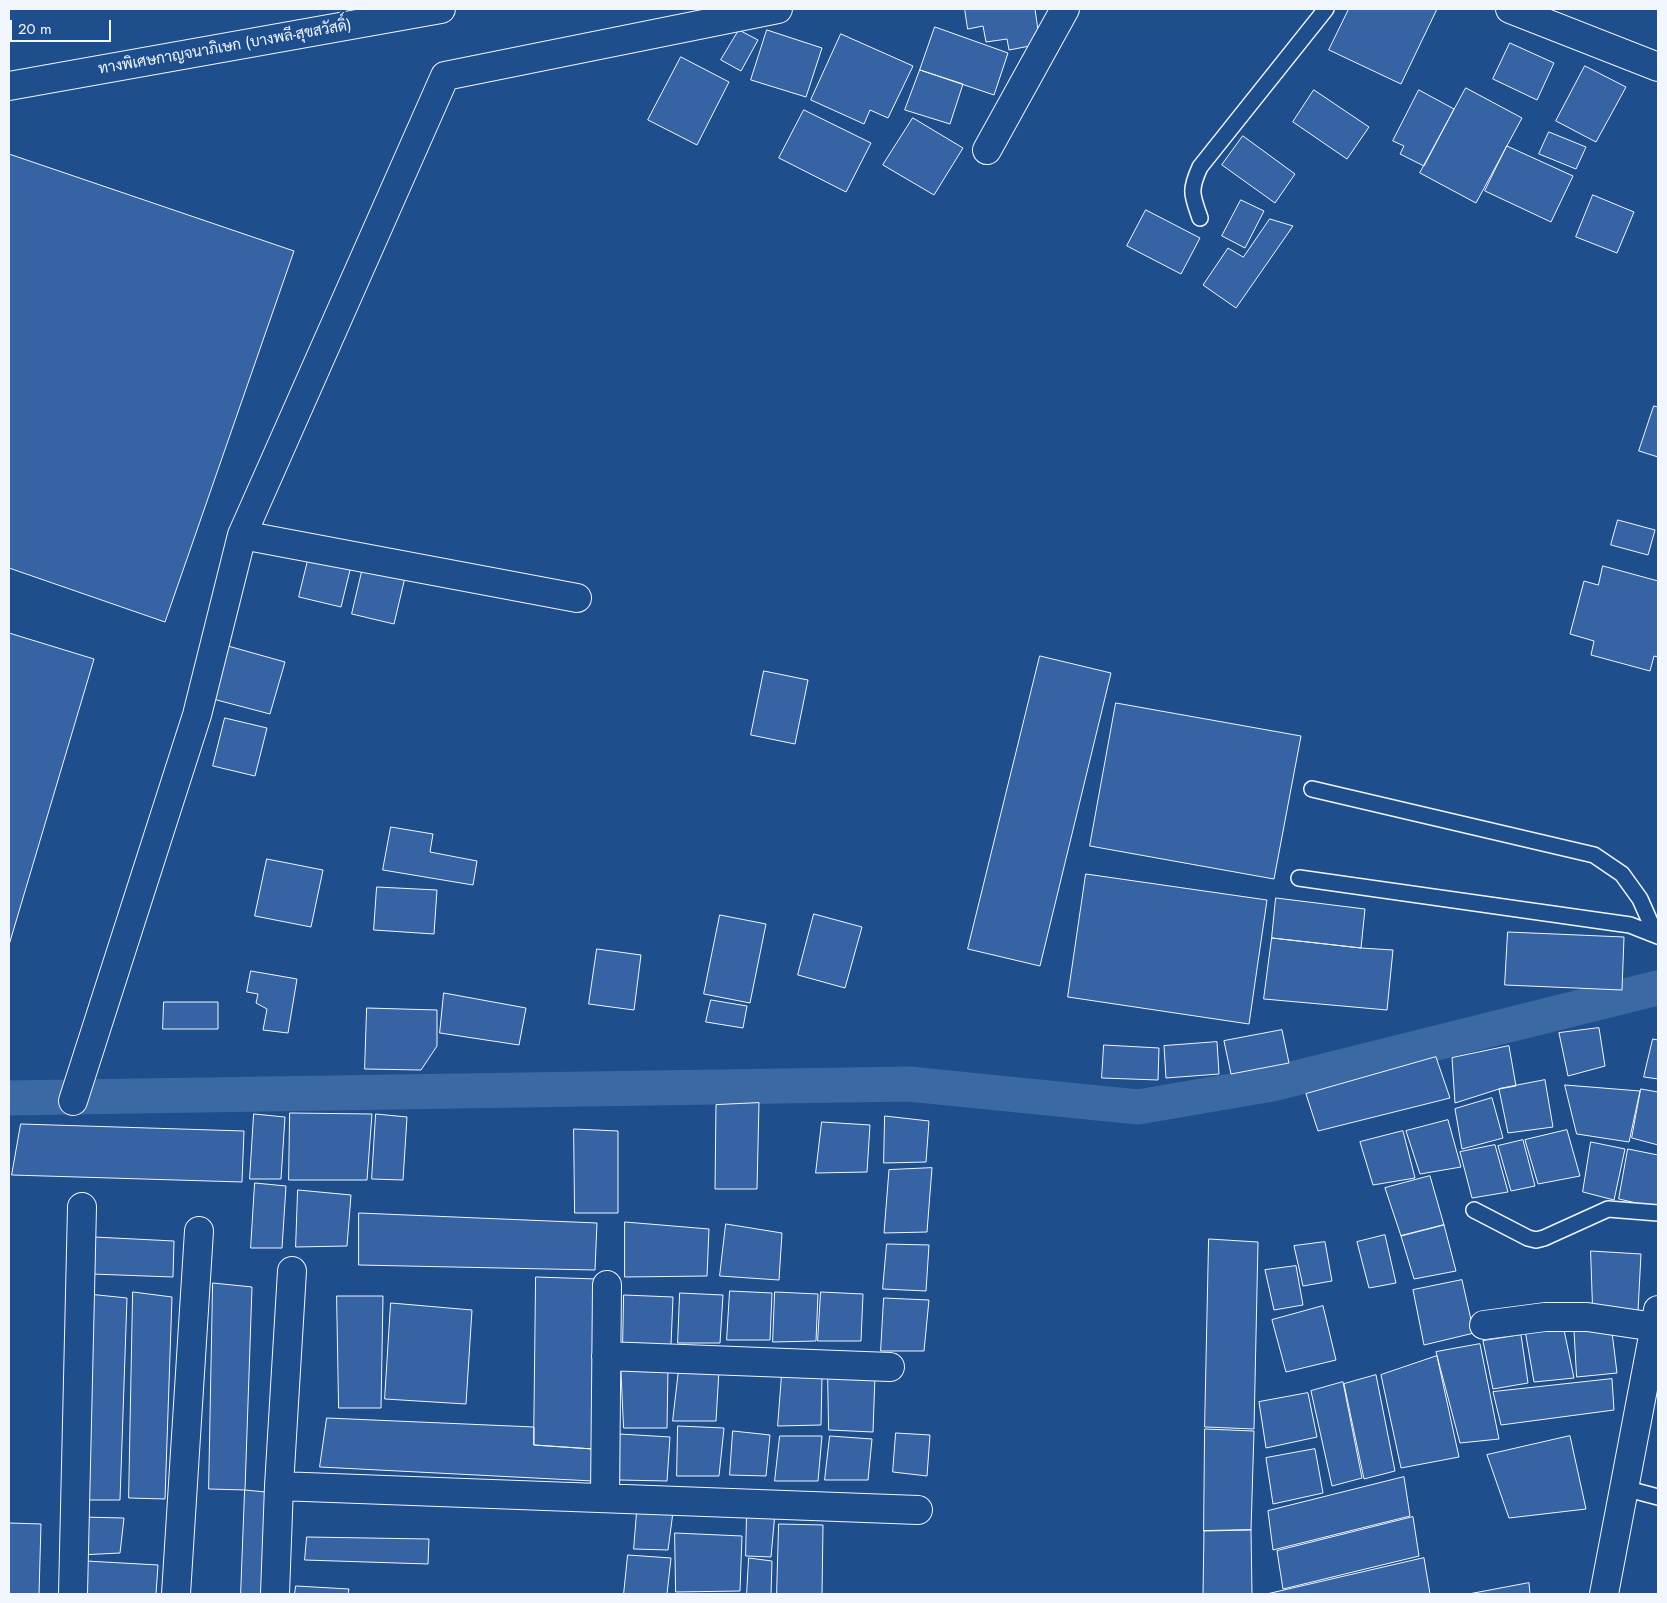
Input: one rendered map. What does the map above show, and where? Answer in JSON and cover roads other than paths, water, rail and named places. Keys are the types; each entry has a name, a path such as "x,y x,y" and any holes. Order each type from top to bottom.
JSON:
{"main road":[{"name":"ทางพิเศษกาญจนาภิเษก (บางพลี-สุขสวัสดิ์)","path":"9,86 441,9"},
{"path":"72,1101 197,715 242,535 445,76 778,9"},
{"path":"987,150 1065,9"},
{"path":"1510,9 1658,67"},
{"path":"242,535 577,598"},
{"path":"72,1594 82,1207"},
{"path":"176,1594 199,1231"},
{"path":"275,1594 279,1486 292,1271"},
{"path":"605,1498 606,1285"},
{"path":"1484,1326 1545,1318 1657,1318 1604,1594"},
{"path":"606,1356 890,1367"},
{"path":"279,1486 918,1510"}],"lane":[{"path":"1200,218 1193,198 1193,182 1200,167 1326,9"},
{"path":"1312,789 1594,855 1622,874 1640,899 1656,935"},
{"path":"1300,878 1630,925 1656,935"},
{"path":"1474,1210 1528,1238 1536,1240 1608,1209 1658,1213"},
{"path":"1624,1488 1658,1497"}],"waterway":[{"path":"9,1098 909,1084 1138,1107 1272,1084 1657,988"}]}
